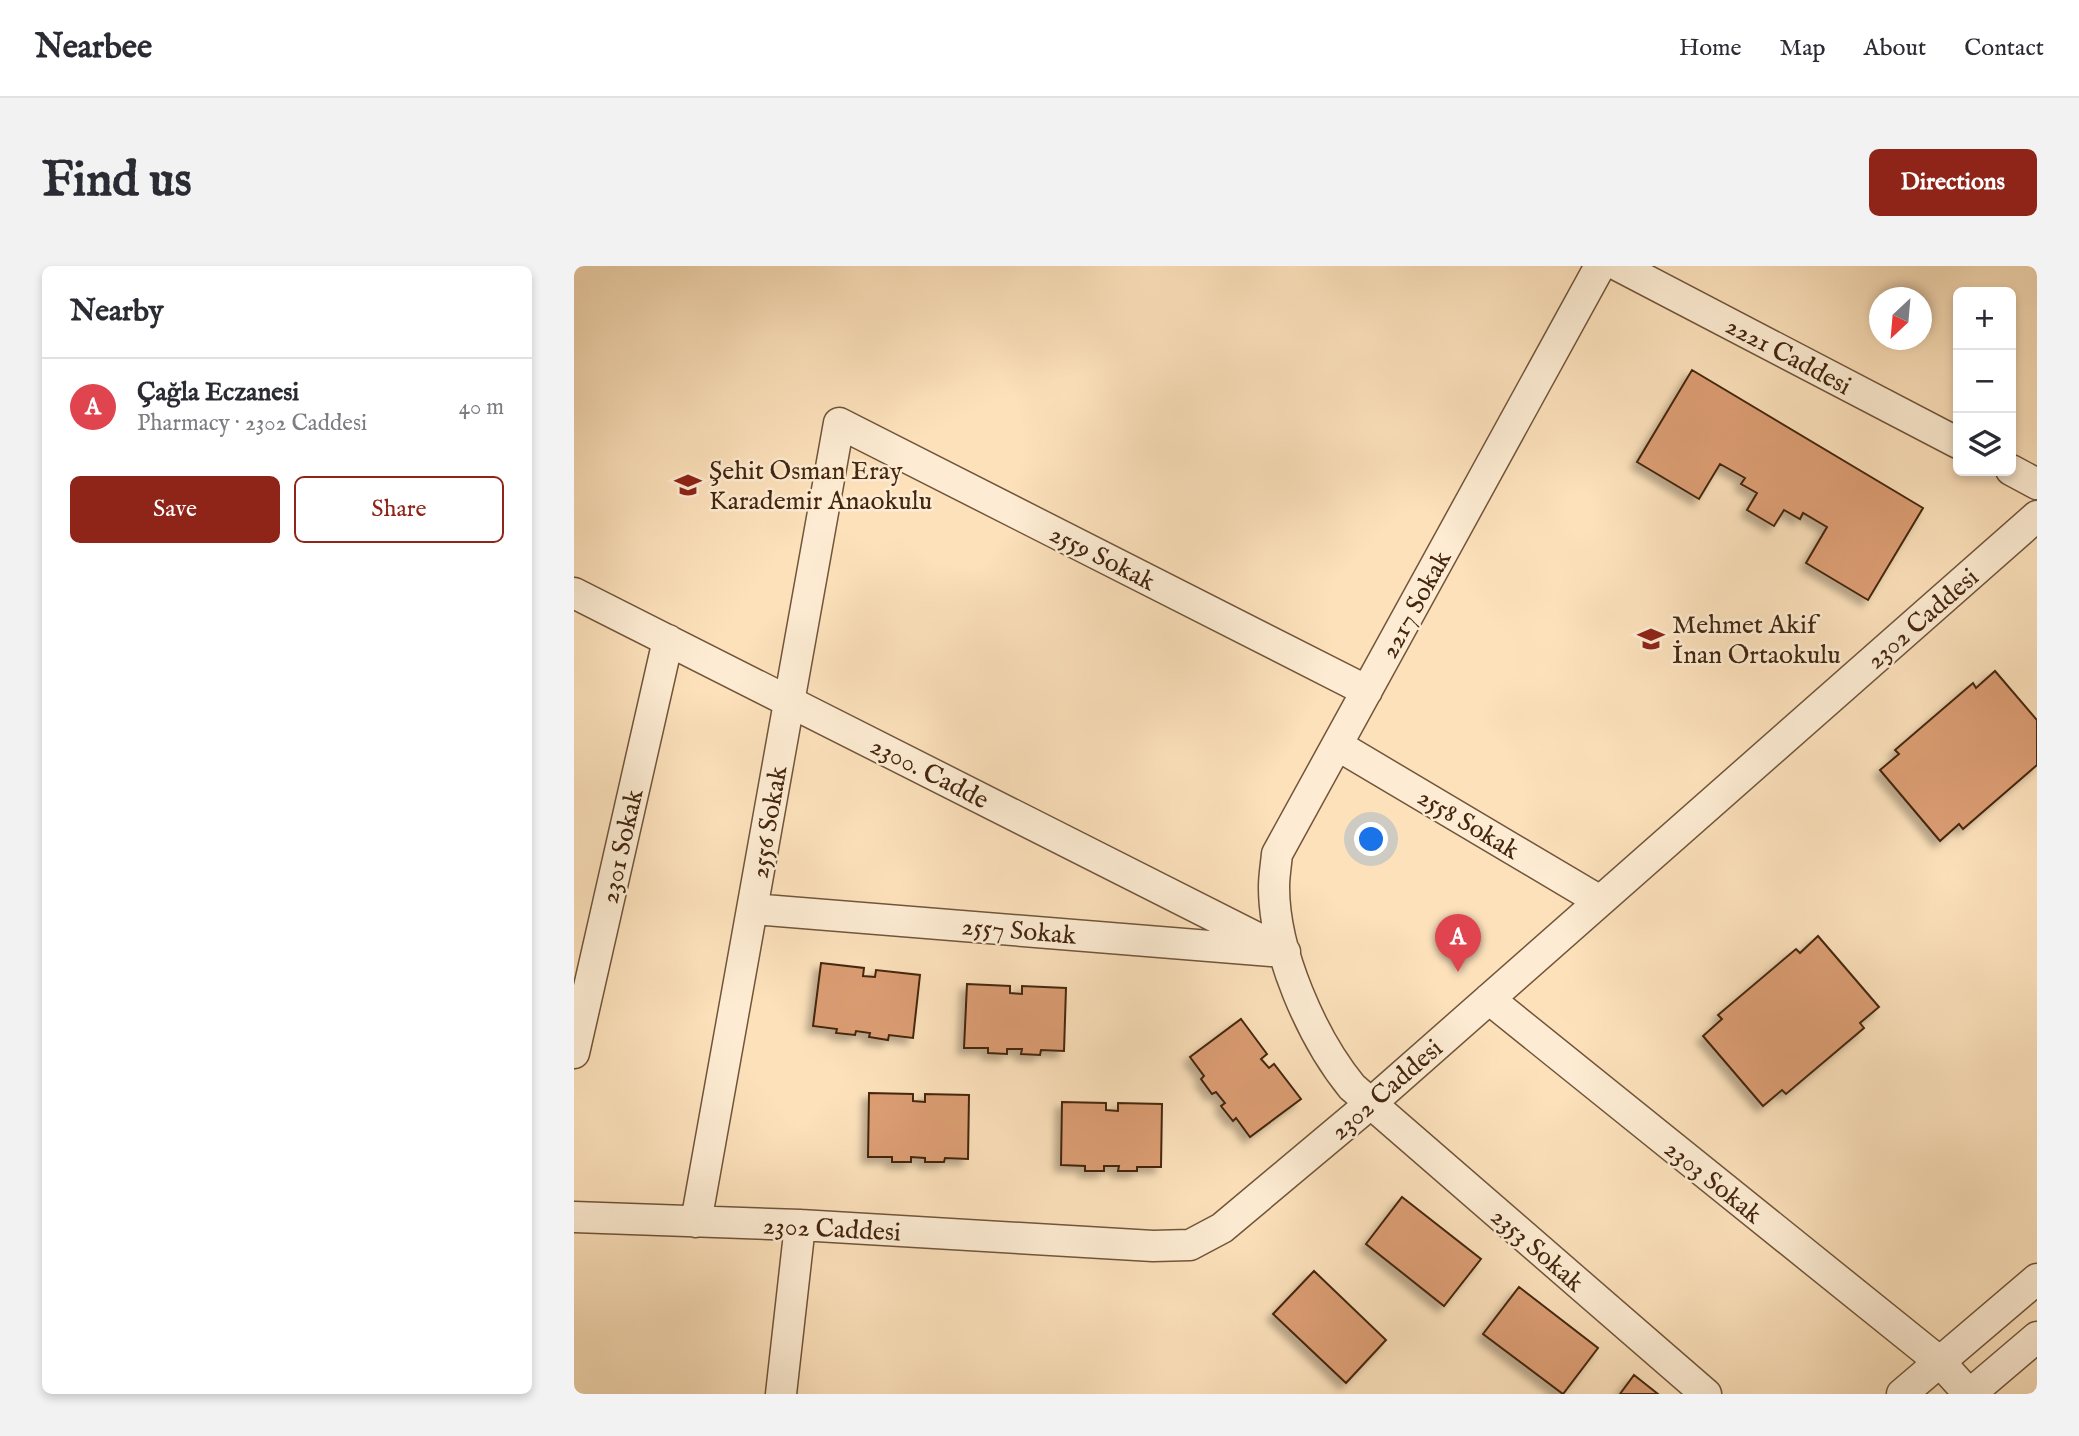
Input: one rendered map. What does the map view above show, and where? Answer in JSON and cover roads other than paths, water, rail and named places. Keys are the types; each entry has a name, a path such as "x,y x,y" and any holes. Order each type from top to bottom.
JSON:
{"street":[{"name":"2217 Sokak","path":"1285,952 1278,925 1274,887 1278,854 1600,266"},
{"name":"2221 Caddesi","path":"1619,266 1953,440"},
{"name":"2559 Sokak","path":"839,423 1367,691"},
{"name":"2556 Sokak","path":"696,1222 839,423"},
{"path":"2016,473 2037,484"},
{"name":"2302 Caddesi","path":"574,1217 800,1225 1153,1246 1190,1245 1222,1228 1370,1104 2037,516"},
{"name":"2300. Cadde","path":"574,593 1285,952"},
{"name":"2301 Sokak","path":"574,1053 668,639"},
{"name":"2558 Sokak","path":"1337,745 1600,901"},
{"name":"2557 Sokak","path":"752,909 1285,952"},
{"name":"2353 Sokak","path":"1285,952 1320,1041 1336,1068 1352,1087 1706,1394"},
{"name":"2303 Sokak","path":"1489,999 1940,1362 1970,1394"},
{"path":"781,1394 800,1225"},
{"path":"1902,1394 2037,1279"},
{"path":"1970,1394 2037,1337"}],"place":[{"name":"Şehit Osman Eray Karademir Anaokulu","path":"688,485"},
{"name":"Mehmet Akif İnan Ortaokulu","path":"1651,639"},
{"name":"Çağla Eczanesi","path":"1458,972"}]}
